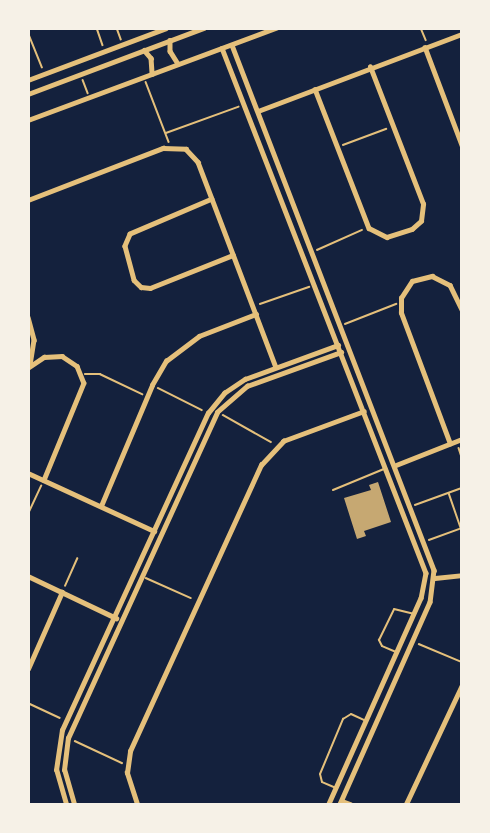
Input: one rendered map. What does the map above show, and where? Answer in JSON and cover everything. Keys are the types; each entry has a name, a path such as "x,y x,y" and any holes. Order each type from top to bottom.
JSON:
{"street":[{"path":"28,80 166,28"},
{"path":"28,94 204,28"},
{"path":"28,120 276,28"},
{"path":"258,111 462,34"},
{"path":"170,40 170,51 177,64"},
{"path":"232,45 426,542 435,578 430,602 341,802 350,804"},
{"path":"427,47 462,145"},
{"path":"222,48 424,565 424,590 329,804"},
{"path":"144,50 151,58 152,74"},
{"path":"315,89 369,228 387,237 412,229 423,215 423,204 370,67"},
{"path":"28,200 171,146 193,155 276,367"},
{"path":"212,199 130,234 125,246 134,280 141,287 150,288 233,255"},
{"path":"450,444 400,305 405,288 412,281 432,276 450,285 462,310"},
{"path":"101,506 147,396 166,361 187,342 256,314"},
{"path":"28,317 34,340 29,369"},
{"path":"66,804 56,760 67,721 208,413 234,385 338,345"},
{"path":"74,804 64,770 68,738 217,412 247,386 341,352"},
{"path":"29,369 53,355 70,360 82,374 83,392 44,480"},
{"path":"137,804 127,765 133,744 261,465 277,446 364,411"},
{"path":"396,465 459,440"},
{"path":"28,473 154,531"},
{"path":"435,578 462,575"},
{"path":"28,576 116,618"},
{"path":"28,669 62,592"},
{"path":"406,804 462,685"}],"lane":[{"path":"333,490 387,468"},
{"path":"397,652 382,646 379,640 394,609 414,614"},
{"path":"336,788 322,782 320,774 343,719 351,714 366,721"}],"path":[{"path":"97,28 105,51"},
{"path":"117,28 123,44"},
{"path":"422,28 427,47"},
{"path":"28,32 45,74"},
{"path":"81,74 90,97"},
{"path":"144,77 171,146"},
{"path":"166,133 244,105"},
{"path":"337,148 393,126"},
{"path":"313,252 369,228"},
{"path":"253,307 315,284"},
{"path":"341,325 390,304 400,305"},
{"path":"82,374 100,374 147,396"},
{"path":"152,385 208,413"},
{"path":"217,412 277,446"},
{"path":"459,440 462,457"},
{"path":"28,514 44,480"},
{"path":"412,506 462,488"},
{"path":"426,542 461,528 449,492"},
{"path":"456,513 462,510"},
{"path":"62,592 77,559"},
{"path":"143,577 199,602"},
{"path":"413,641 462,662"},
{"path":"28,703 67,721"},
{"path":"68,738 127,765"}],"building":[{"path":"378,482 391,522 364,531 366,536 357,539 344,498 371,490 369,485"}]}
